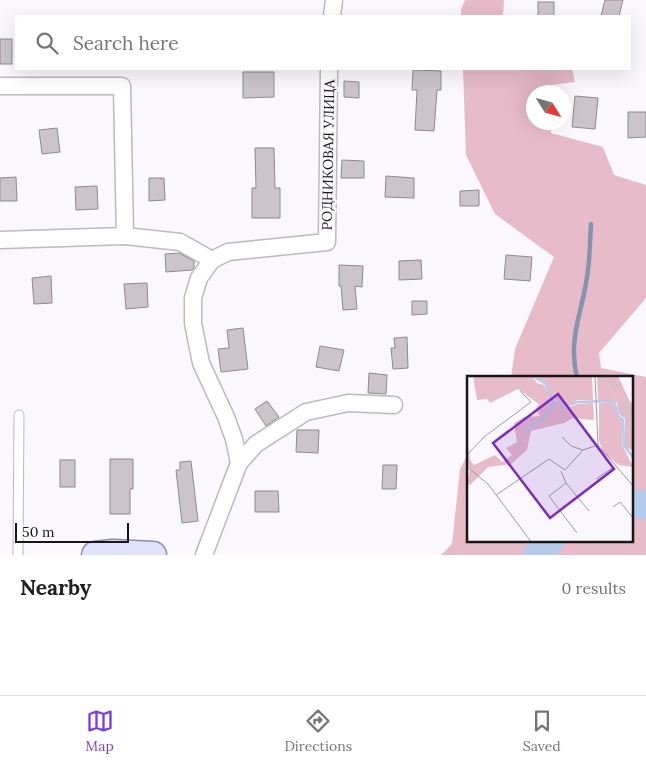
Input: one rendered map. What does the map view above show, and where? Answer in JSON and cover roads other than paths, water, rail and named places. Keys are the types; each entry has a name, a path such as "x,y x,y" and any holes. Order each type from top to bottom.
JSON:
{"main road":[{"path":"95,555 113,553 153,555"}],"street":[{"path":"332,15 334,0"},
{"name":"РОДНИКОВАЯ УЛИЦА","path":"212,260 228,252 326,242 329,70"},
{"path":"0,86 122,86 125,236"},
{"path":"0,240 125,236 180,242 212,260 197,284 193,298 194,323 200,363 226,417 234,439 239,463"},
{"path":"204,555 239,463 256,444 306,412 348,403 394,405"}],"lane":[{"path":"18,555 19,415"}],"waterway":[{"path":"577,376 574,363 575,336 586,284 591,224"},
{"path":"634,503 646,505"},
{"path":"537,555 549,542"}]}
